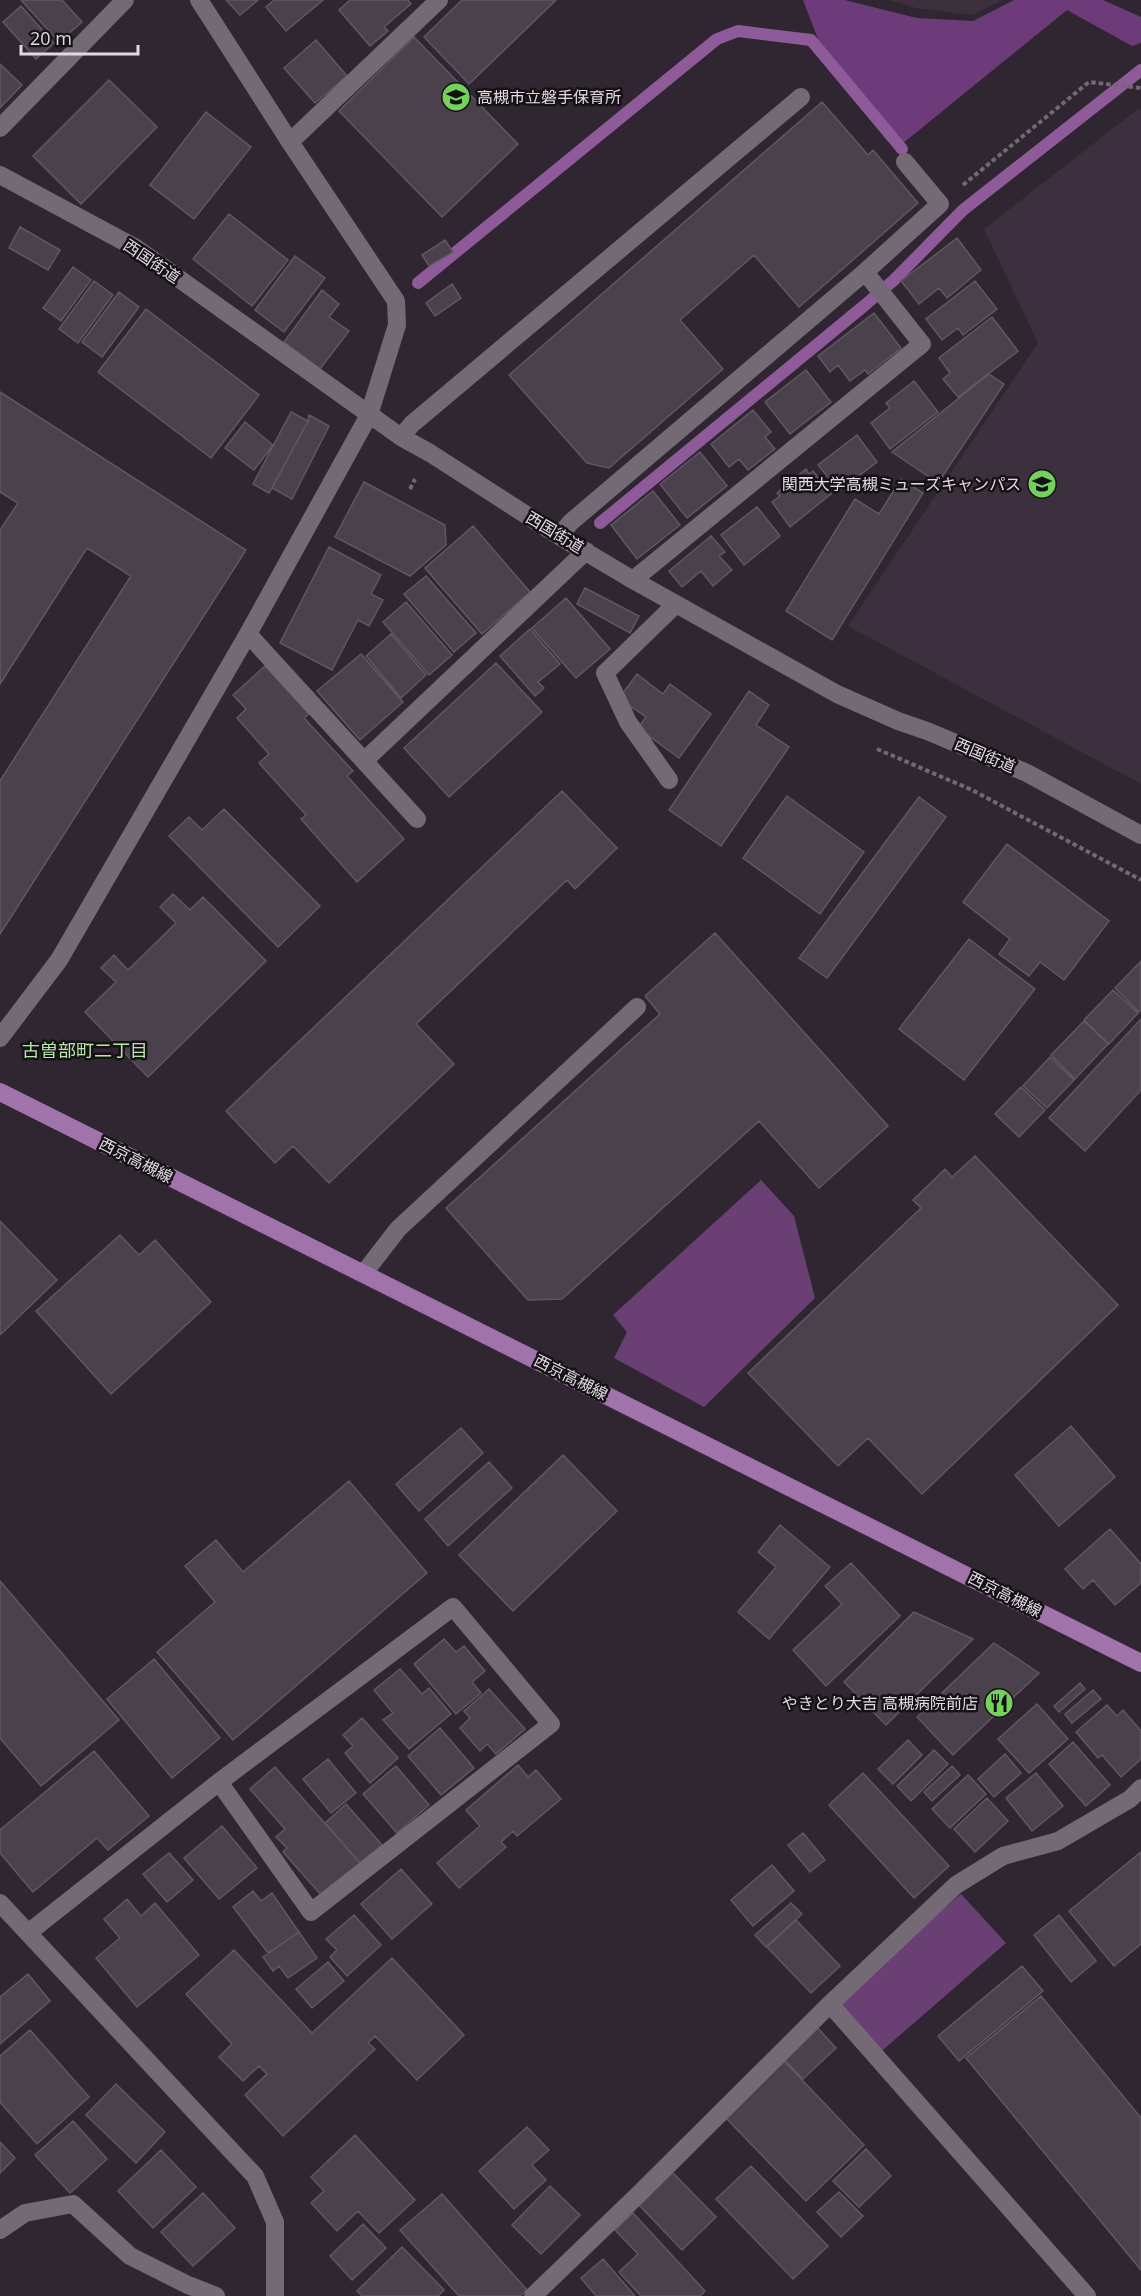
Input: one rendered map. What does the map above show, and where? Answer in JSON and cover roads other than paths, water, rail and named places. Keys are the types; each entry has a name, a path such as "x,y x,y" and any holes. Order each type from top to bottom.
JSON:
{"main road":[{"name":"西京高槻線","path":"0,1092 1141,1663"}],"street":[{"path":"0,128 125,0"},
{"path":"0,1038 59,960 248,634 369,415 397,325 396,301 199,0"},
{"path":"290,142 439,0"},
{"path":"401,437 421,416 801,97"},
{"path":"559,536 571,522 870,279 940,204 905,162"},
{"name":"西国街道","path":"0,175 136,248 401,437 633,580 837,694 1027,773 1141,835"},
{"path":"633,580 922,344 870,279"},
{"path":"364,762 586,551"},
{"path":"669,780 628,722 605,673 676,604"},
{"path":"248,634 417,819"},
{"path":"364,1273 398,1229 637,1007"},
{"path":"28,1933 219,1782 453,1607 551,1724 311,1912 219,1782"},
{"path":"533,2296 830,2004 956,1885 1003,1856 1058,1841 1130,1799 1141,1788"},
{"path":"0,1903 255,2176 275,2222 275,2296"},
{"path":"830,2004 1087,2296"},
{"path":"0,2230 25,2213 73,2204 130,2256 188,2285 216,2296"}],"waterway":[{"path":"418,283 717,39 738,31 811,40 902,149"},
{"path":"600,523 894,280 963,210 1141,70"}],"place":[{"name":"高槻市立磐手保育所","path":"456,97"},
{"name":"関西大学高槻ミューズキャンパス","path":"1042,484"},
{"name":"やきとり大吉 高槻病院前店","path":"999,1703"}],"district":[{"name":"古曽部町二丁目","path":"85,1051"}]}
